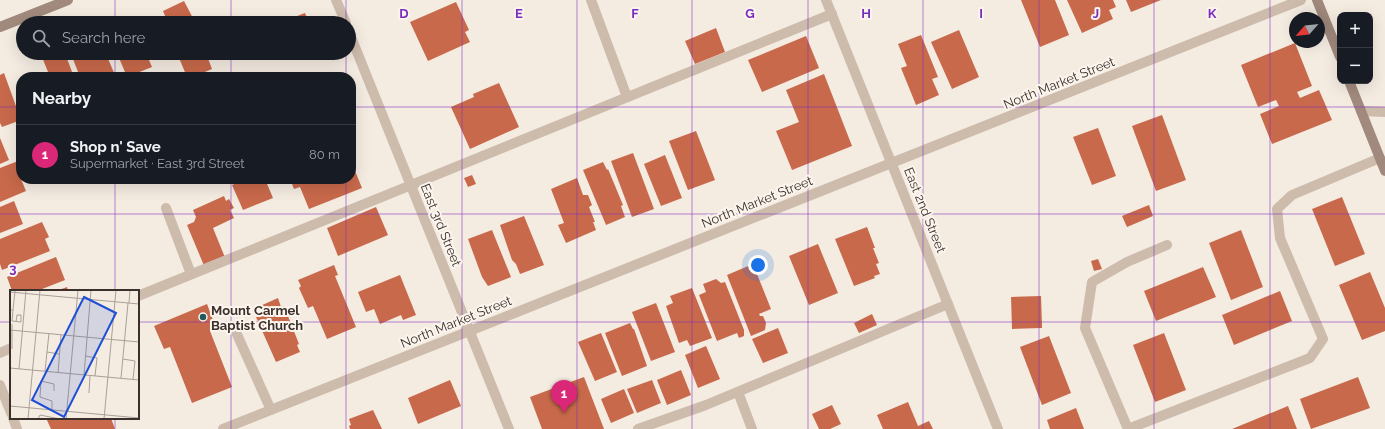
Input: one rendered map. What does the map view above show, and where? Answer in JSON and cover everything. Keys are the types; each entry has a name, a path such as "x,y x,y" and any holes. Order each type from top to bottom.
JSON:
{"street":[{"path":"28,16 68,0"},
{"path":"336,0 343,16"},
{"path":"591,0 627,97"},
{"name":"East 2nd Street","path":"826,0 998,429"},
{"name":"North Market Street","path":"223,429 1301,0"},
{"path":"1318,0 1337,49"},
{"path":"139,296 832,14"},
{"path":"0,27 16,21"},
{"name":"East 3rd Street","path":"356,49 508,429"},
{"path":"1351,84 1385,171"},
{"path":"1361,111 1385,112"},
{"path":"1167,245 1127,262 1092,282 1085,328 1128,429 1310,358 1323,340 1280,238 1277,209 1292,195 1380,158"},
{"path":"166,208 191,274"},
{"path":"638,429 738,392 948,304"},
{"path":"235,330 270,410"},
{"path":"0,353 10,348"},
{"path":"0,385 10,410"},
{"path":"738,392 752,429"},
{"path":"13,419 17,429"}],"building":[{"path":"1021,0 1055,0 1069,35 1040,47"},
{"path":"1067,0 1113,0 1116,7 1109,10 1113,19 1082,33"},
{"path":"1126,0 1161,0 1131,12"},
{"path":"184,1 192,16 165,16 163,11"},
{"path":"456,2 469,30 465,32 470,42 428,61 410,22"},
{"path":"305,13 306,16 297,16"},
{"path":"716,28 725,52 695,64 685,41"},
{"path":"959,30 979,77 952,89 931,42"},
{"path":"921,35 938,77 932,79 939,95 916,105 901,68 907,66 898,44"},
{"path":"806,36 819,68 762,92 748,60"},
{"path":"1289,45 1289,48 1297,48 1312,86 1297,92 1300,98 1319,90 1332,120 1272,144 1260,114 1279,106 1276,100 1258,107 1241,65"},
{"path":"43,60 68,60 72,72 48,72"},
{"path":"73,60 109,60 114,72 78,72"},
{"path":"120,60 149,60 152,67 140,72 125,72"},
{"path":"180,60 209,60 212,69 205,72 185,72"},
{"path":"4,73 16,106 16,122 2,127 0,123 0,75"},
{"path":"824,74 852,146 792,170 776,131 799,122 786,90"},
{"path":"499,83 519,127 470,149 451,107 474,97 473,94"},
{"path":"1162,115 1186,180 1156,191 1132,126"},
{"path":"1098,128 1116,176 1092,185 1073,137"},
{"path":"696,131 715,180 688,190 669,141"},
{"path":"0,138 9,160 0,164"},
{"path":"633,153 654,209 632,217 611,161"},
{"path":"665,155 682,198 661,206 644,164"},
{"path":"16,162 16,184 23,184 26,191 0,202 0,168"},
{"path":"603,162 607,170 608,169 623,205 621,206 625,217 606,225 583,170"},
{"path":"356,173 362,188 309,209 300,187 294,189 292,184 356,184"},
{"path":"472,175 476,184 468,187 464,178"},
{"path":"577,178 583,195 588,195 592,205 589,207 595,222 593,222 596,230 566,243 558,225 564,223 551,189"},
{"path":"267,184 273,198 243,210 232,185"},
{"path":"224,196 226,201 229,199 234,208 230,210 234,218 213,228 226,260 205,268 187,225 194,222 196,217 193,210"},
{"path":"1342,197 1365,254 1335,266 1312,209"},
{"path":"14,201 23,224 0,233 0,207"},
{"path":"1149,205 1153,216 1127,227 1122,216"},
{"path":"376,207 388,235 338,256 327,228"},
{"path":"524,216 544,265 520,274 516,264 512,260 500,225"},
{"path":"42,222 49,237 45,239 50,251 2,270 0,264 0,239"},
{"path":"867,227 875,248 873,248 879,263 876,264 880,274 874,276 875,278 854,286 835,239"},
{"path":"492,230 511,277 488,286 482,277 468,239"},
{"path":"1241,230 1263,287 1231,300 1209,243"},
{"path":"818,244 838,293 809,305 789,256"},
{"path":"56,257 65,280 40,290 12,290 7,277"},
{"path":"1098,259 1102,269 1094,271 1091,261"},
{"path":"753,264 771,309 759,314 760,316 763,316 766,323 765,330 751,336 727,275"},
{"path":"334,265 338,275 335,276 356,327 327,339 313,306 308,308 299,288 301,286 298,280"},
{"path":"1203,267 1216,297 1156,321 1144,291"},
{"path":"1370,272 1385,308 1385,331 1362,340 1339,285"},
{"path":"400,275 416,315 403,320 401,315 380,324 374,309 366,312 358,292"},
{"path":"716,279 721,283 725,282 744,330 744,336 739,338 737,333 717,341 699,295 706,292 703,284"},
{"path":"67,287 68,290 59,290"},
{"path":"692,288 712,338 690,346 687,340 679,343 666,306 673,303 670,296"},
{"path":"1280,291 1292,321 1234,345 1222,315"},
{"path":"1041,296 1042,328 1012,329 1011,297"},
{"path":"278,298 281,307 284,306 299,344 297,345 300,352 276,362 256,317 263,314 260,306"},
{"path":"656,303 675,352 651,361 632,312"},
{"path":"207,304 216,328 210,331 232,387 192,403 170,347 164,349 154,326"},
{"path":"872,314 877,325 859,333 854,323"},
{"path":"630,323 634,329 647,366 622,376 605,333"},
{"path":"778,328 788,353 763,363 752,339"},
{"path":"601,333 617,372 595,381 578,342"},
{"path":"1164,333 1186,390 1155,402 1133,345"},
{"path":"1049,336 1071,393 1042,405 1020,347"},
{"path":"706,346 720,379 698,388 685,355"},
{"path":"681,370 691,395 667,405 657,380"},
{"path":"584,377 604,429 542,429 530,397"},
{"path":"1358,377 1370,408 1311,429 1300,399"},
{"path":"450,380 461,406 418,424 408,398"},
{"path":"652,380 661,403 637,413 627,389"},
{"path":"624,389 634,413 611,423 601,399"},
{"path":"908,402 918,426 929,421 933,429 883,429 877,415"},
{"path":"832,405 841,424 830,429 819,429 812,414"},
{"path":"1288,406 1297,429 1232,429"},
{"path":"1076,408 1084,429 1050,429 1047,420"},
{"path":"373,410 382,429 350,429 349,426 351,425 349,419"},
{"path":"46,419 111,419 115,429 51,429"}],"place":[{"name":"Mount Carmel Baptist Church","path":"203,317"},
{"name":"Shop n' Save","path":"564,413"}]}
